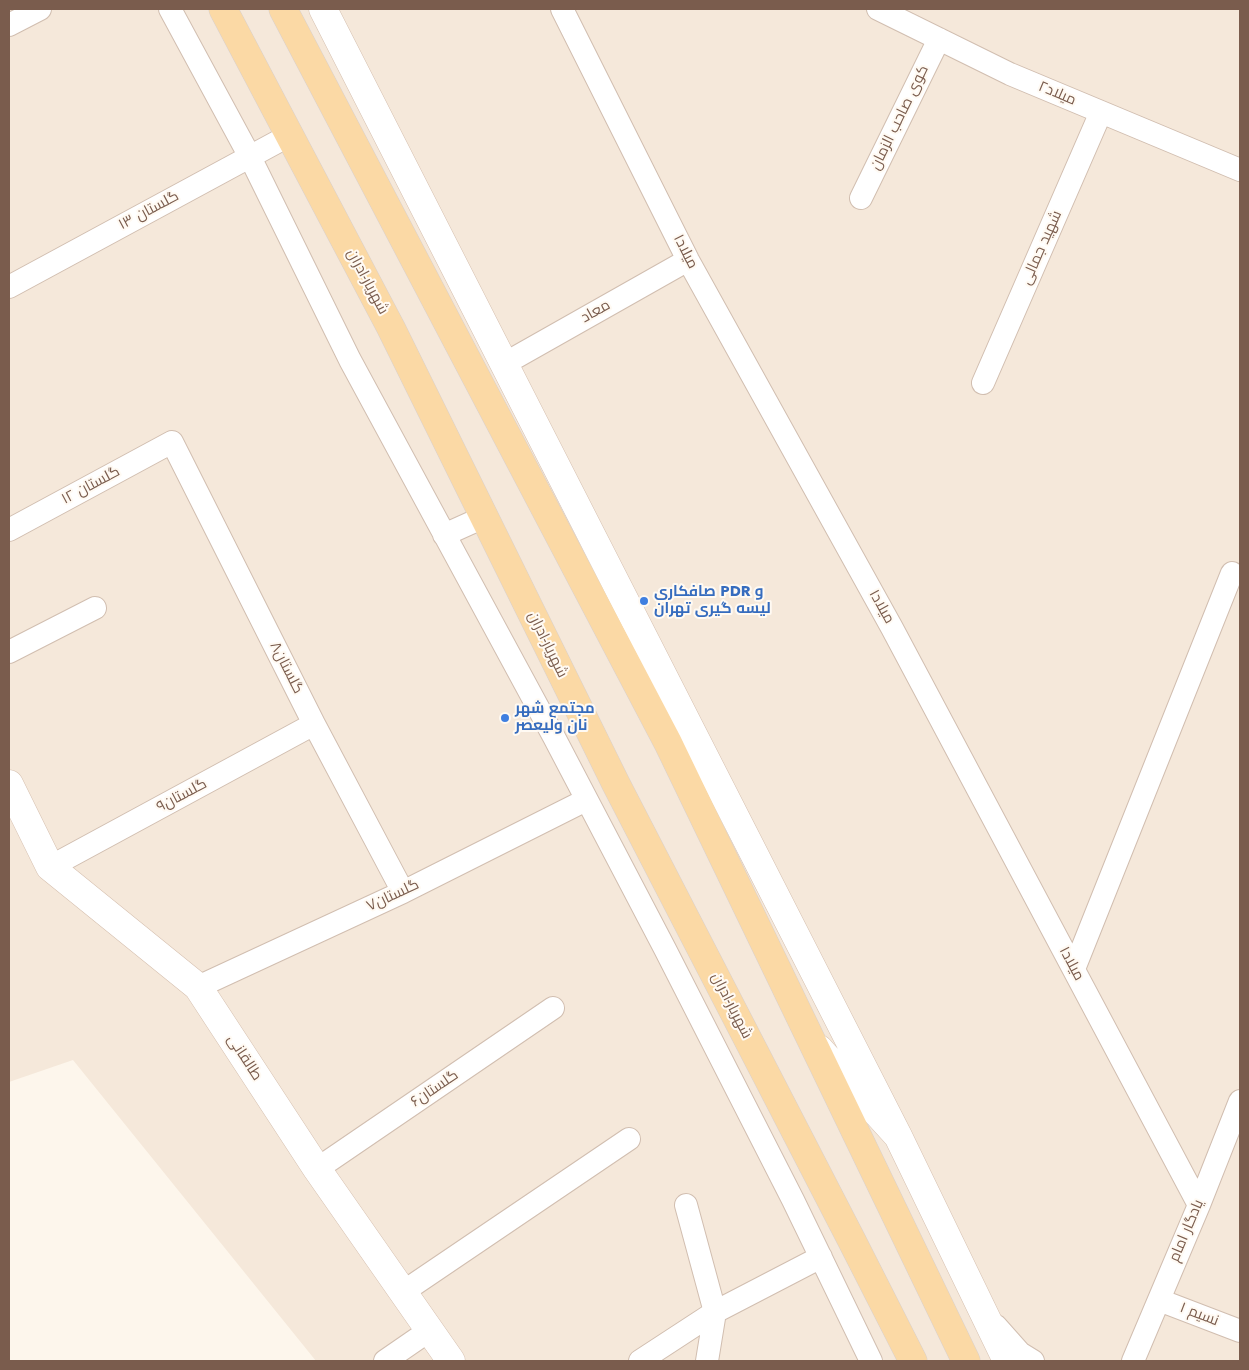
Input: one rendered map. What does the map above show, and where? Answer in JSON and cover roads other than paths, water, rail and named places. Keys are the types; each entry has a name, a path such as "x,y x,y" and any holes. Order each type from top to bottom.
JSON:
{"main road":[{"name":"شهریار-ادران","path":"222,9 391,328 616,784 913,1361"},
{"path":"283,9 668,743 966,1361"}],"street":[{"path":"9,25 40,9"},
{"path":"170,9 250,157 350,360 665,948 794,1200 871,1361"},
{"path":"297,34 312,9"},
{"path":"324,9 898,1136 1008,1361"},
{"name":"میلاد۱","path":"562,9 688,260 892,628 1199,1205"},
{"name":"میلاد۲","path":"878,9 1010,74 1240,170"},
{"name":"کوی صاحب الزمان","path":"861,198 939,39"},
{"name":"شهید جمالی","path":"983,383 1101,112"},
{"name":"گلستان ۱۳","path":"9,286 290,135"},
{"name":"معاد","path":"504,364 688,260"},
{"name":"گلستان ۱۲","path":"9,530 172,442"},
{"name":"گلستان۸","path":"172,442 314,724 403,892"},
{"path":"444,535 484,517"},
{"path":"1074,969 1232,573"},
{"path":"9,652 95,608"},
{"name":"گلستان۹","path":"50,867 314,724"},
{"name":"طالقانی","path":"9,784 50,867 198,987 317,1169 451,1361"},
{"name":"گلستان۷","path":"198,987 403,892 586,800"},
{"name":"گلستان۶","path":"317,1169 554,1008"},
{"path":"812,1041 898,1136"},
{"name":"یادگار امام","path":"1133,1361 1199,1205 1234,1132 1240,1100"},
{"path":"403,1292 629,1139"},
{"path":"686,1205 716,1312 707,1361"},
{"path":"640,1361 716,1312 820,1257"},
{"name":"نسیم ۱","path":"1159,1300 1240,1331"},
{"path":"984,1314 1020,1353 1033,1361"},
{"path":"1120,1361 1149,1324"},
{"path":"385,1361 430,1330"}],"place":[{"name":"صافکاری PDR و لیسه گیری تهران","path":"644,601"},
{"name":"مجتمع شهر نان ولیعصر","path":"505,718"}]}
